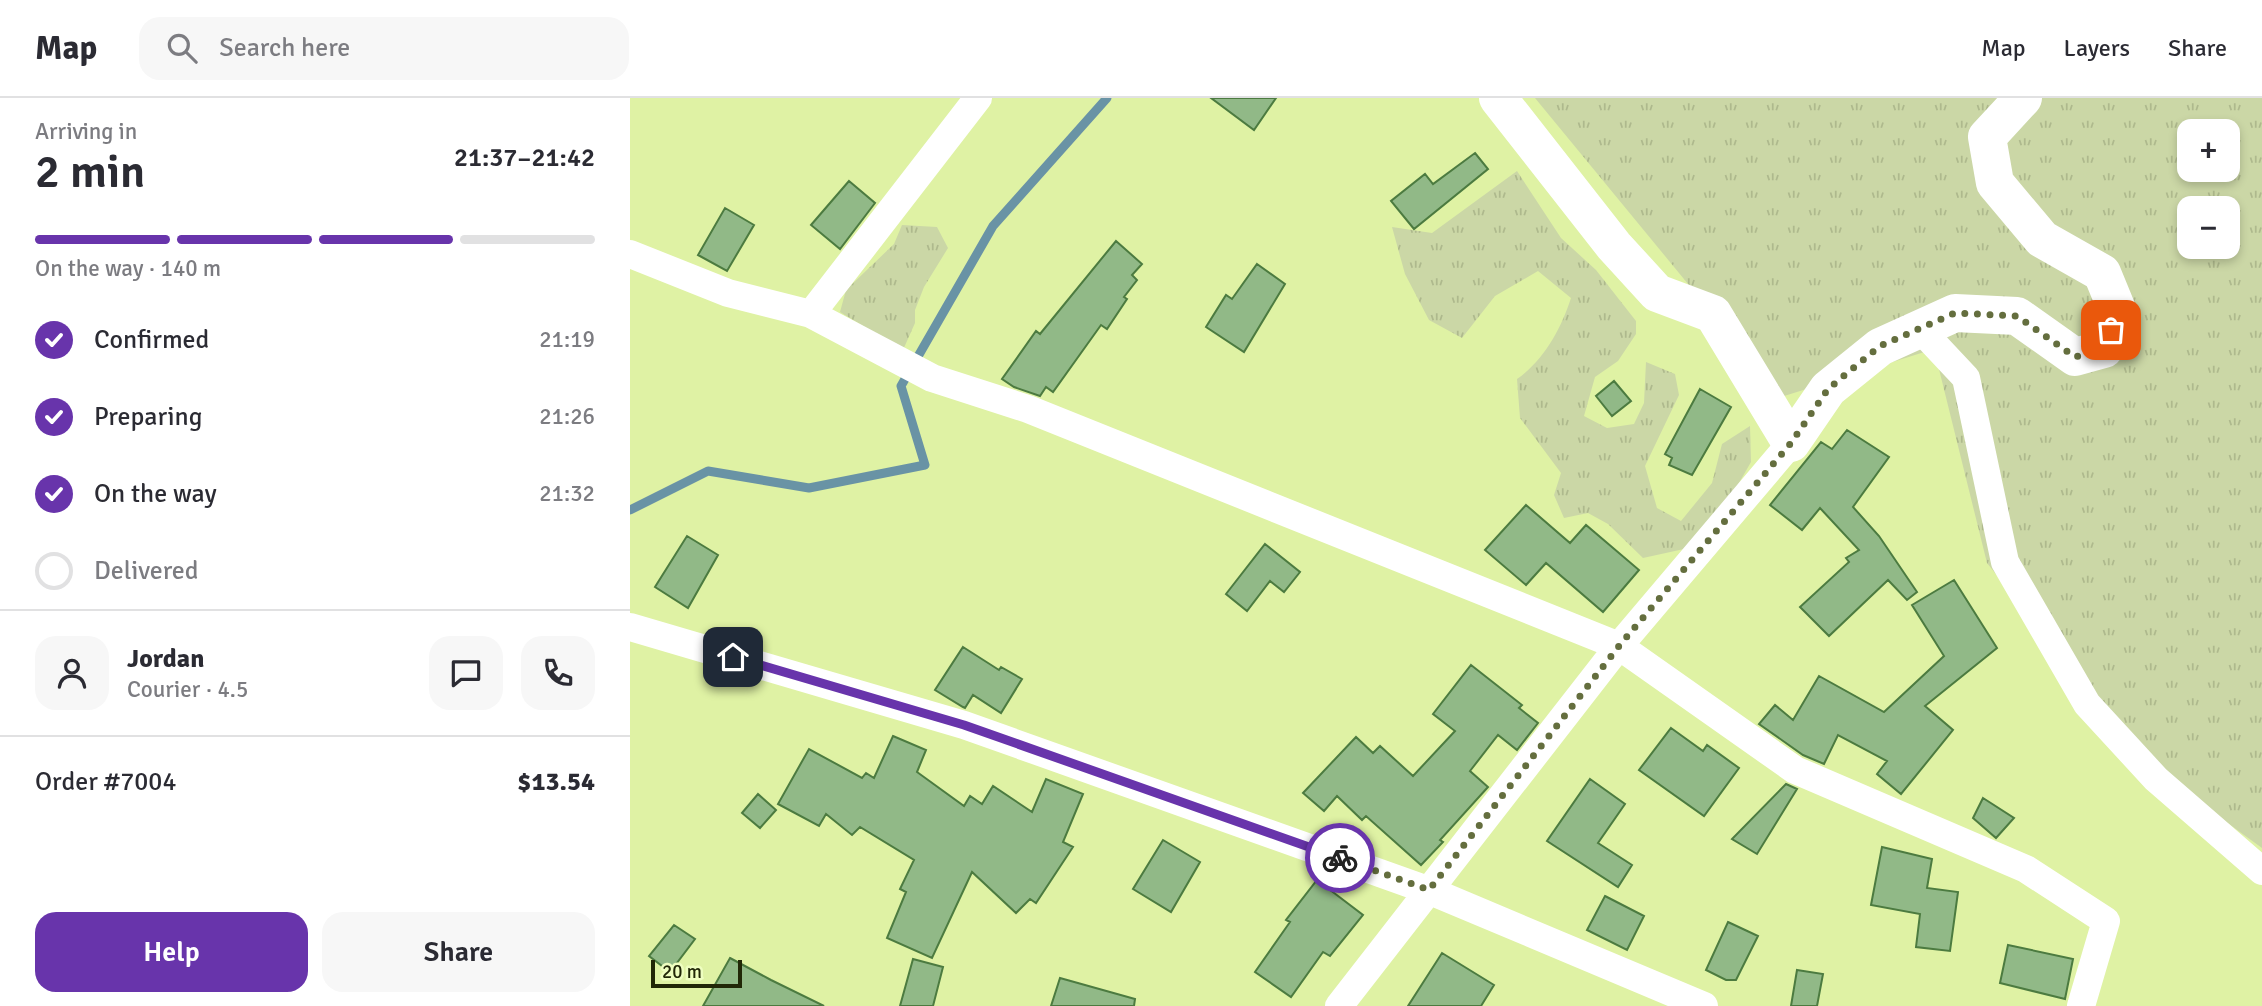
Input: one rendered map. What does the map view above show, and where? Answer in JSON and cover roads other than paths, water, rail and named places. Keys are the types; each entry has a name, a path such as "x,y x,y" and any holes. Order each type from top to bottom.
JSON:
{"street":[{"path":"811,314 978,98"},
{"path":"1498,98 1615,246 1657,293 1713,314 1791,443"},
{"path":"1339,1006 1619,646 1791,443 1828,389 1880,346 1955,313 2017,316 2075,357 2104,349 2118,312 2102,274 2042,239 1995,183 1987,137 2023,98"},
{"path":"630,254 728,293 811,314 932,379 1027,409 1619,646 1795,770 2026,869 2106,921 2081,1006"},
{"path":"1920,329 1966,378 2005,562 2087,704 2156,779 2262,871"},
{"path":"630,626 964,725 1431,891 1704,1006"}],"waterway":[{"path":"630,510 708,471 809,488 925,465 901,386 993,226 1107,98"}]}
